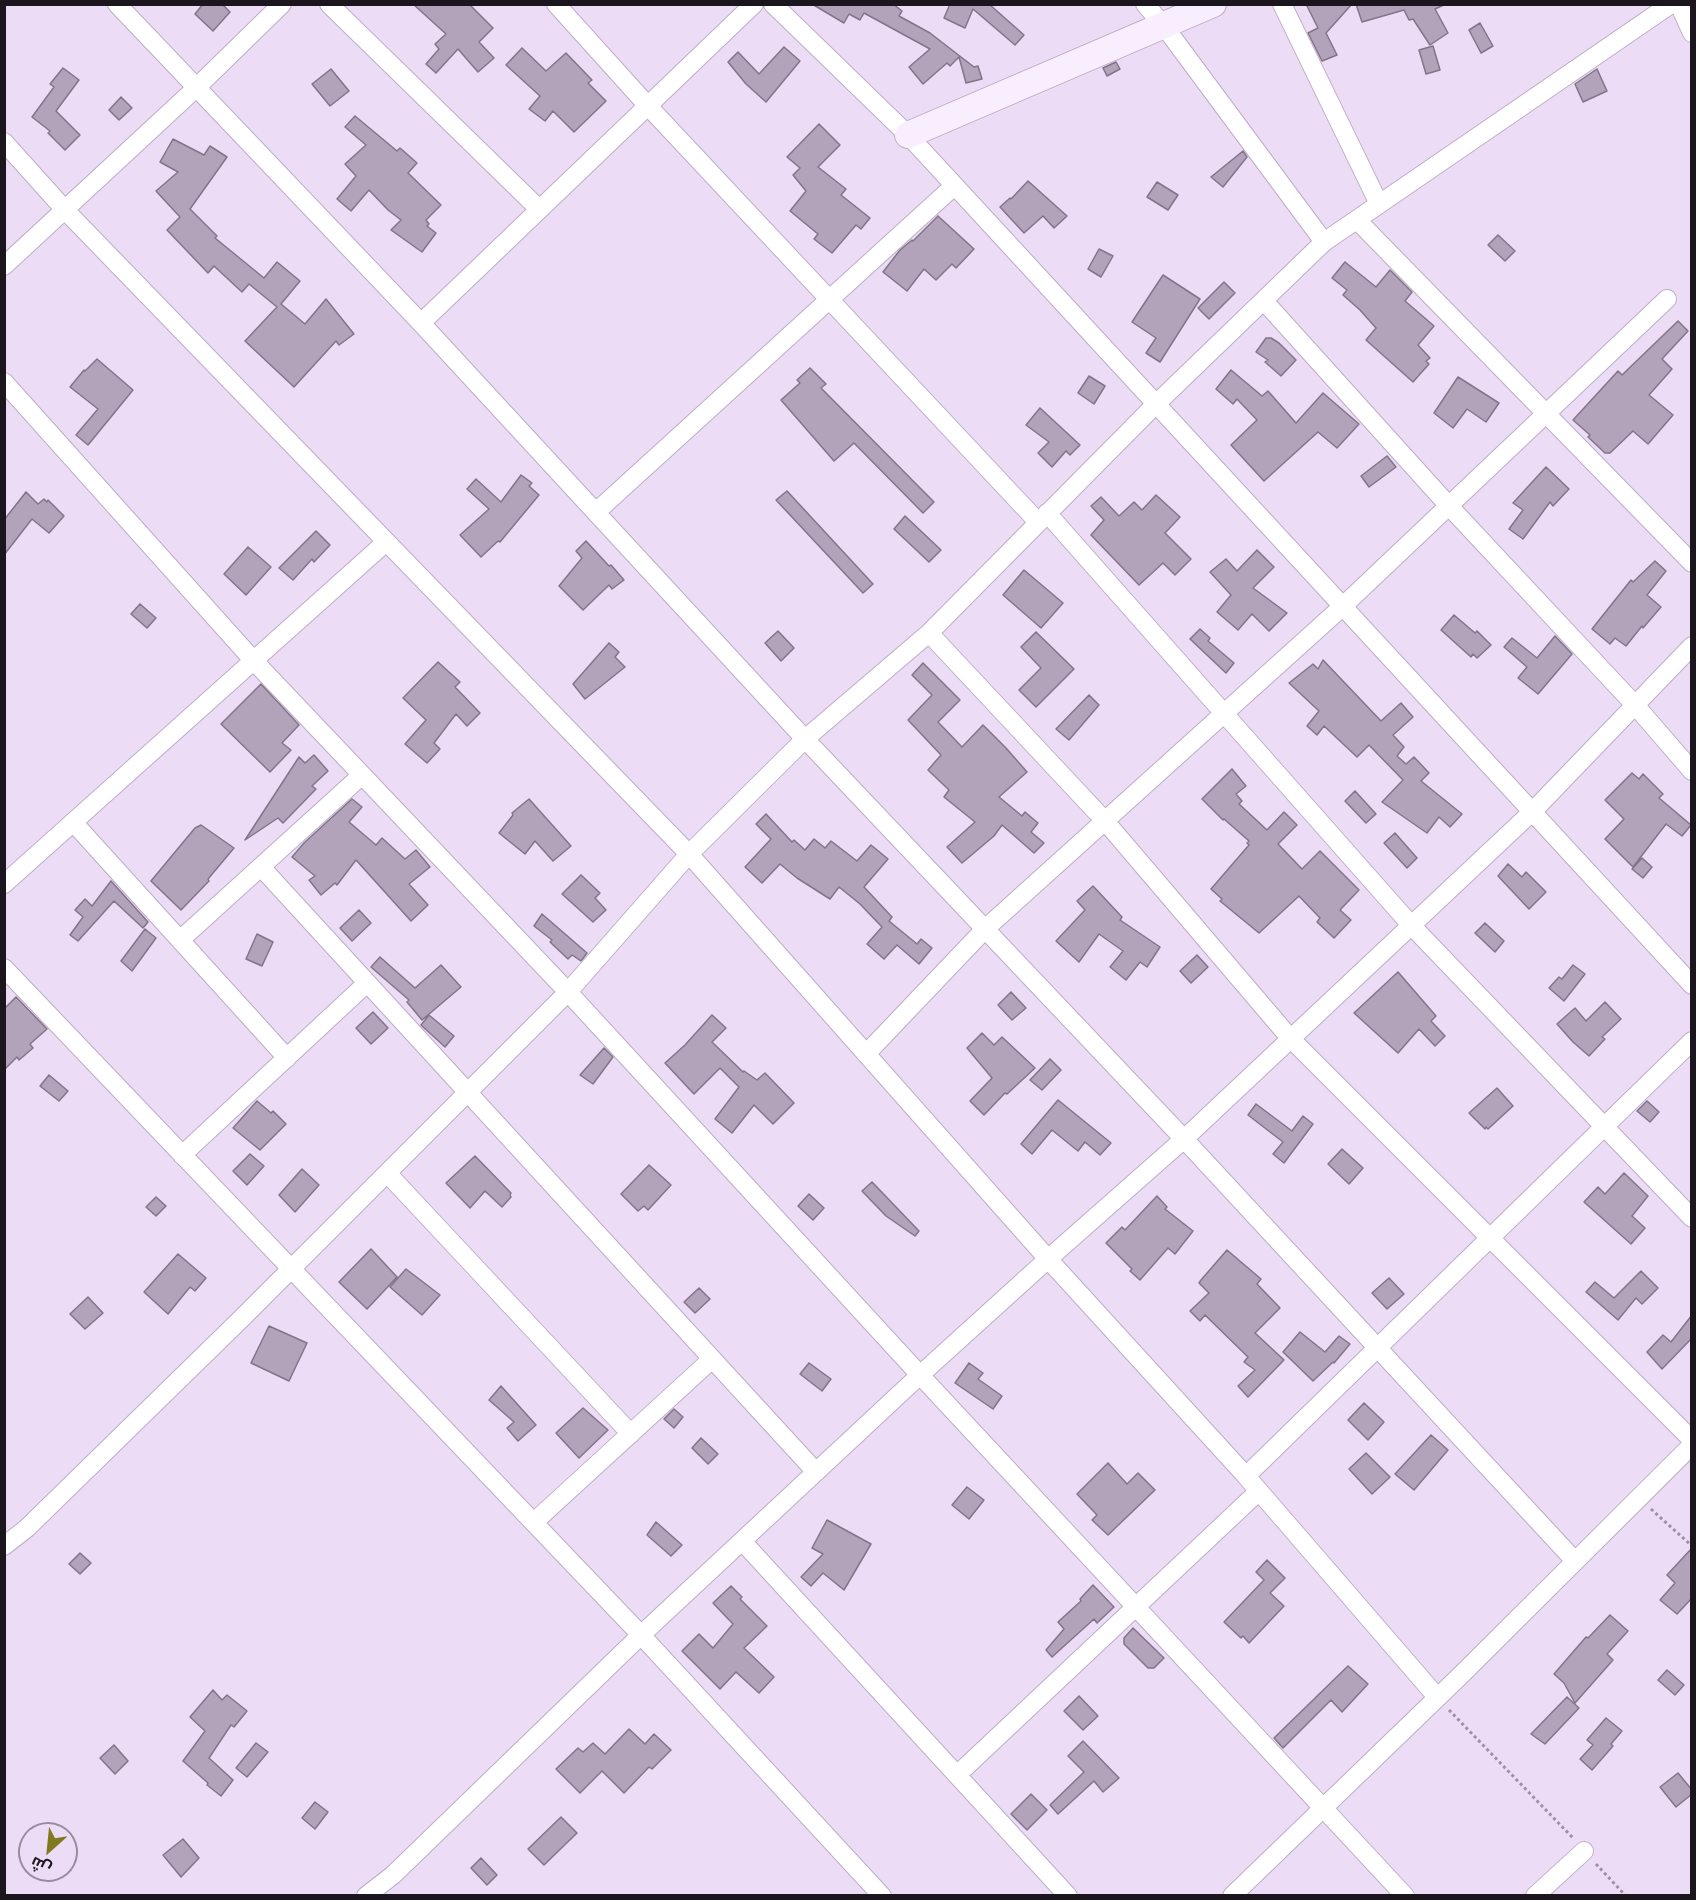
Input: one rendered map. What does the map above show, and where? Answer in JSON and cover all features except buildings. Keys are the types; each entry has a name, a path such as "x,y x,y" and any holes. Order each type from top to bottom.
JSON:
{"street":[{"path":"117,4 421,323 805,739 1184,1139 1575,1562"},
{"path":"4,266 196,88 282,4"},
{"path":"329,4 539,209"},
{"path":"556,4 829,299 1042,517 1225,713 1411,925 1692,1218"},
{"path":"421,323 754,4"},
{"path":"773,4 908,135 1692,985"},
{"path":"1145,4 1164,26 1324,242"},
{"path":"908,135 1213,4"},
{"path":"1282,4 1379,204"},
{"path":"4,1546 44,1512 568,992 689,854 805,739 929,633 1155,405 1324,242 1671,4"},
{"path":"1679,4 1690,26"},
{"path":"4,142 65,210 689,854 1048,1259 1246,1476 1437,1697"},
{"path":"596,512 954,186"},
{"path":"1357,220 1692,563"},
{"path":"866,1054 985,929 1342,607 1667,299"},
{"path":"1264,301 1449,506 1635,705 1692,771"},
{"path":"4,382 254,660 568,992 920,1375 1405,1896"},
{"path":"4,884 386,542"},
{"path":"929,633 1105,821 1290,1038 1692,1440"},
{"path":"366,1896 393,1875 642,1635 920,1375 1184,1139 1533,811 1692,646"},
{"path":"180,940 362,775"},
{"path":"73,822 287,1058"},
{"path":"261,867 816,1472"},
{"path":"4,968 642,1635 882,1896"},
{"path":"182,1155 367,983"},
{"path":"1246,1476 1692,1041"},
{"path":"387,1173 631,1434"},
{"path":"534,1522 712,1359"},
{"path":"1232,1896 1692,1445"},
{"path":"957,1775 1259,1491"},
{"path":"742,1541 1068,1896"},
{"path":"1534,1896 1584,1851"}],"path":[{"path":"1639,1498 1692,1546"},
{"path":"1437,1697 1626,1896"}]}
